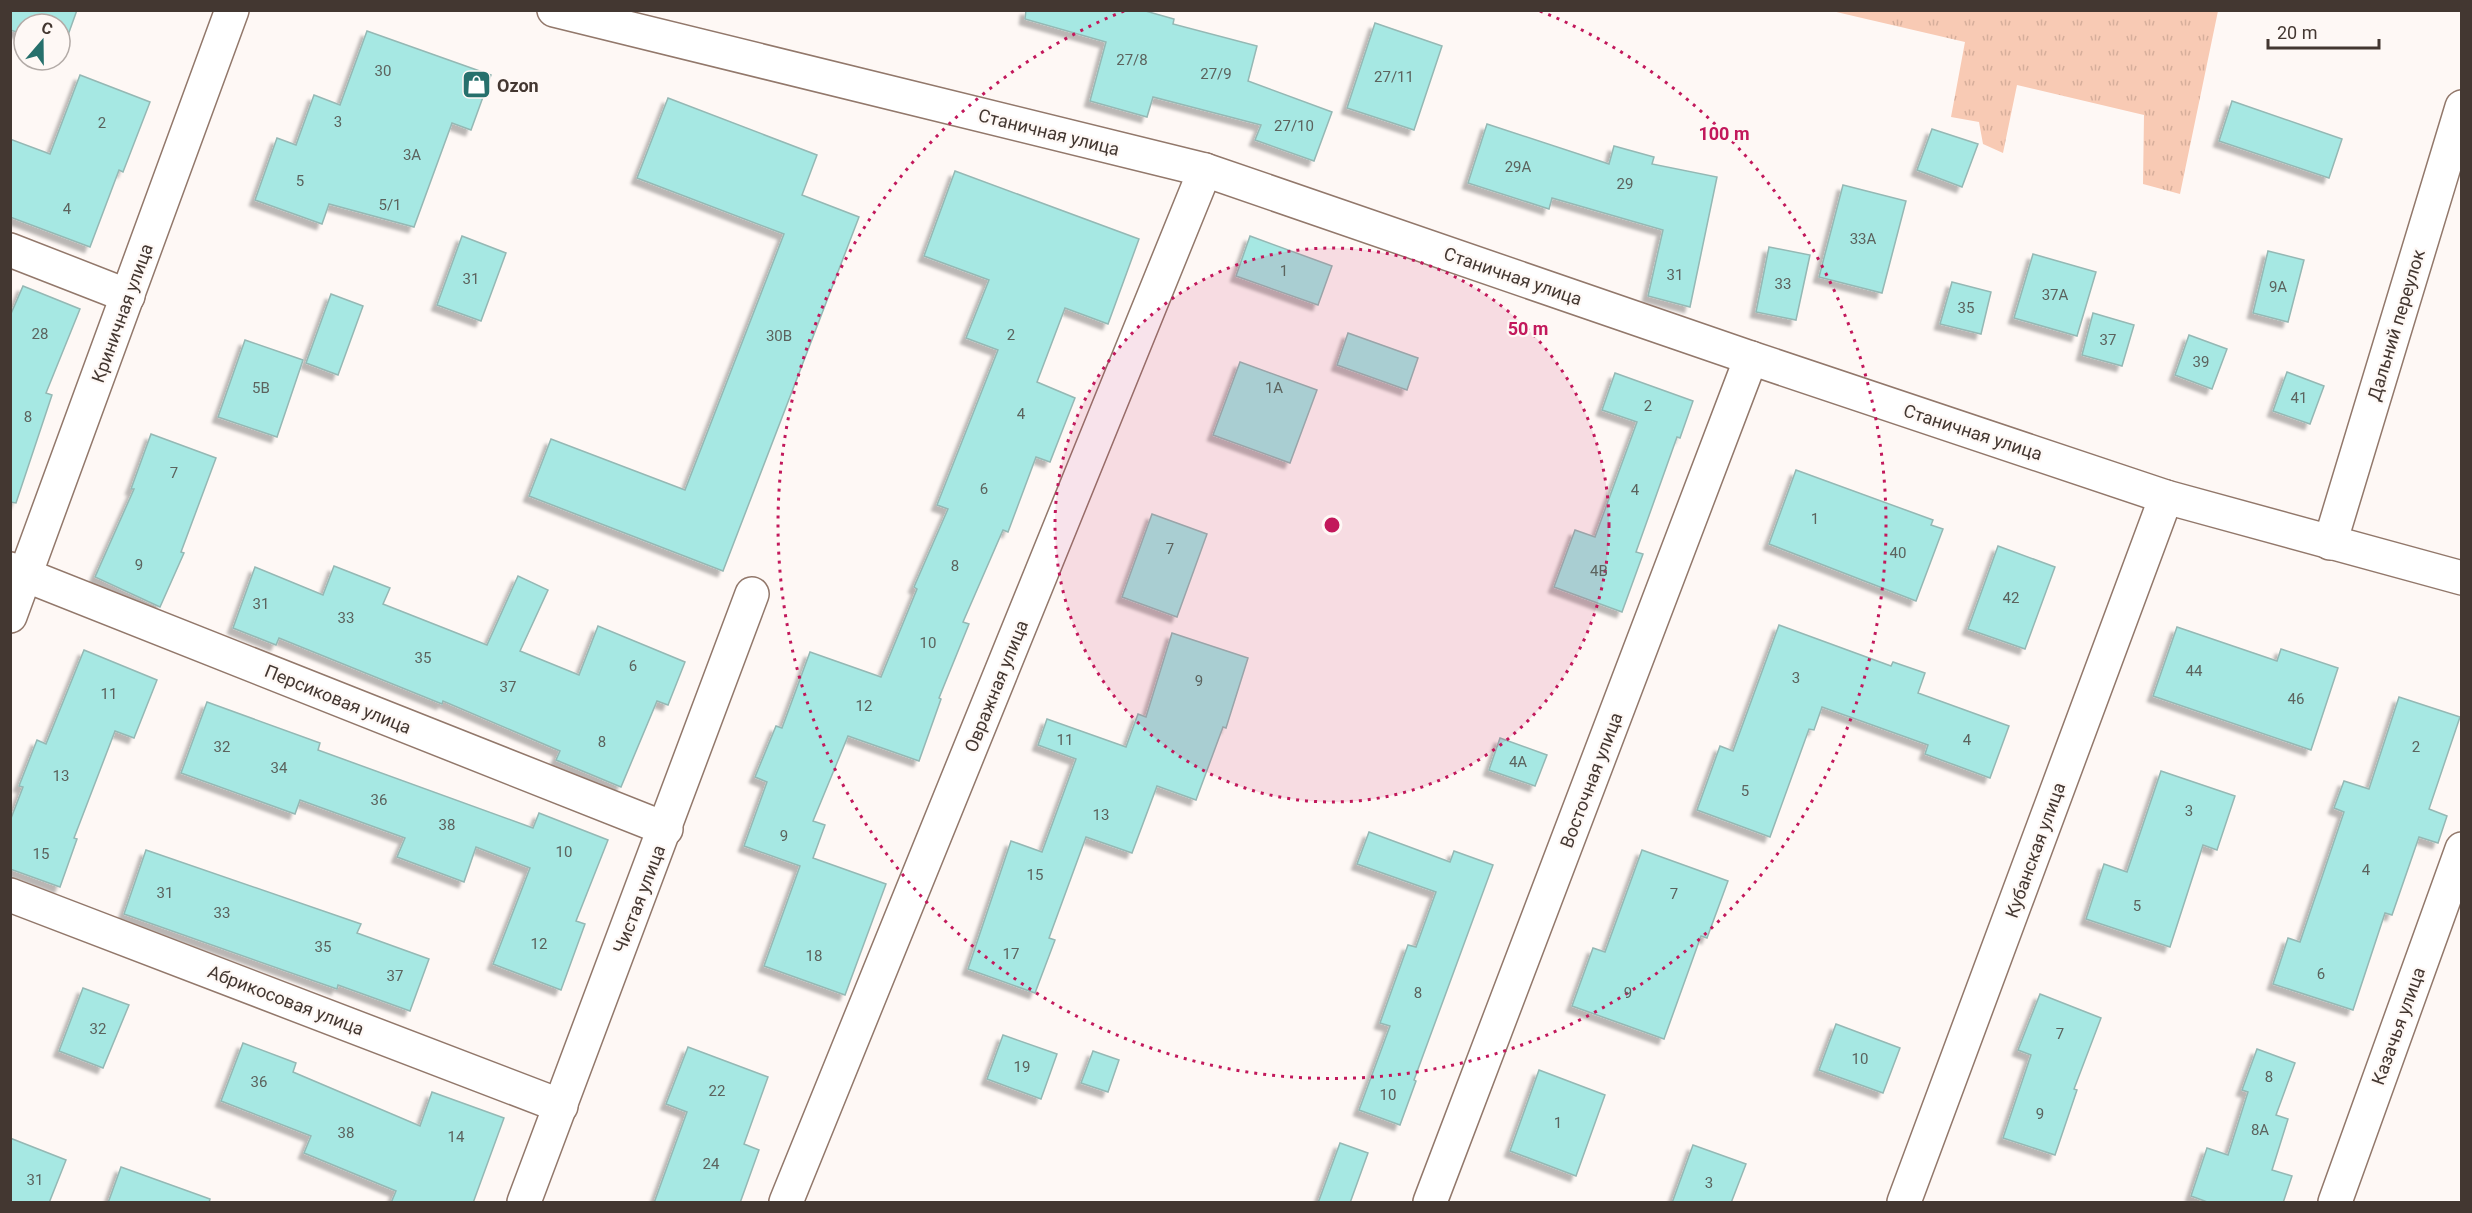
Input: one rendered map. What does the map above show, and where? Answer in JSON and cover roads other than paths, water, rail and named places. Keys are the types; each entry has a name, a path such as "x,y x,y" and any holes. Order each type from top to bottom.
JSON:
{"street":[{"name":"Криничная улица","path":"10,616 18,572 128,296 232,10"},
{"name":"Станичная улица","path":"554,10 1205,170 1751,358 2166,497 2462,578"},
{"name":"Дальний переулок","path":"2330,543 2462,107"},
{"name":"Овражная улица","path":"786,1203 1205,170"},
{"path":"10,250 128,296"},
{"name":"Восточная улица","path":"1436,1201 1751,358"},
{"name":"Кубанская улица","path":"1904,1203 2166,497"},
{"name":"Персиковая улица","path":"18,572 666,829"},
{"name":"Чистая улица","path":"524,1203 666,829 752,594"},
{"name":"Казачья улица","path":"2335,1203 2462,849"},
{"name":"Абрикосовая улица","path":"10,895 561,1106"}],"place":[{"name":"Ozon","path":"476,85"}]}
